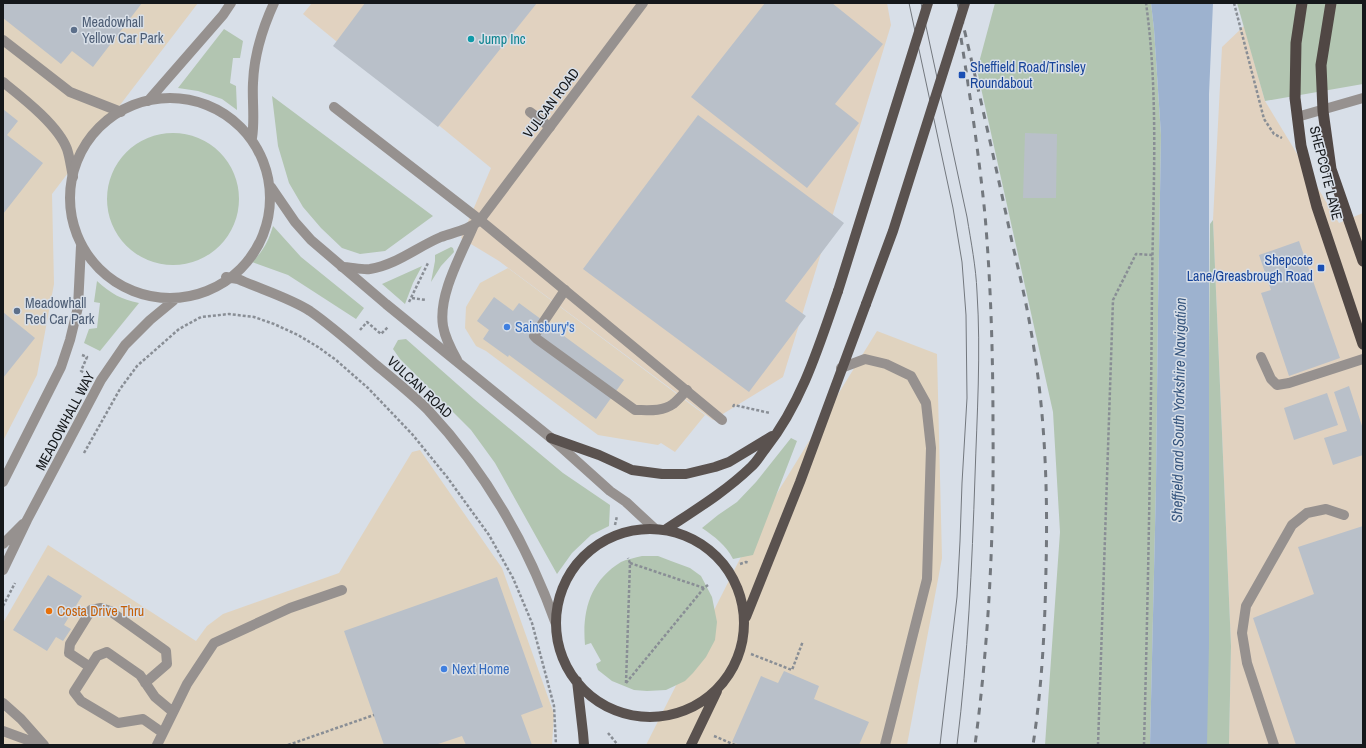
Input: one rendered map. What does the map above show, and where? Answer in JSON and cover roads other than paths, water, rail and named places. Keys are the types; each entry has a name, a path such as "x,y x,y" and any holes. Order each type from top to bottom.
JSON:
{"highway":[{"name":"SHEPCOTE LANE","path":"1302,3 1296,43 1295,98 1301,146 1317,207 1363,344"},
{"name":"SHEPCOTE LANE","path":"1331,3 1321,65 1323,111 1331,169 1363,261"}],"main road":[{"path":"666,530 732,484 752,466 778,433 788,417 807,376 838,291 928,3"},
{"path":"745,619 800,482 893,231 965,3"},
{"path":"551,438 632,470 662,474 686,474 729,462 778,433"},
{"path":"654,528 688,536 704,545 718,557 730,571 736,582 745,619 744,638 739,656 730,673 718,688 707,698 693,706 664,716 632,715 617,711 588,694 568,669 562,654 556,624 558,605 564,586 573,569 586,554 601,542 619,534 654,528"},
{"path":"577,681 584,745"},
{"path":"691,745 718,688"}],"street":[{"path":"148,100 223,16 231,3"},
{"path":"252,138 254,127 253,81 258,48 268,16 274,3"},
{"name":"VULCAN ROAD","path":"456,360 446,339 443,327 442,315 444,298 447,287 476,223 643,3"},
{"path":"3,40 70,92 121,112"},
{"path":"3,82 31,105 61,138 67,149 72,177"},
{"path":"168,98 187,99 206,104 223,112 239,123 252,138 263,155 271,187 262,234 242,263 226,277 198,293 173,301 136,295 119,286 104,275 92,262 81,246 74,230 70,194 72,177 77,163 90,139 99,128 121,112 148,100 168,98"},
{"path":"1297,117 1323,111 1363,98"},
{"path":"334,107 476,223 565,290 722,420"},
{"path":"530,112 550,127"},
{"name":"VULCAN ROAD","path":"271,187 295,222 311,240 551,438 654,528"},
{"path":"342,266 368,269 379,267 440,238 476,223"},
{"name":"MEADOWHALL WAY","path":"3,482 61,367 70,340 78,307 81,246"},
{"name":"VULCAN ROAD","path":"226,277 238,279 308,310 350,343 427,409 459,445 486,484 518,537 545,594 556,624"},
{"path":"565,290 534,336 537,340 635,410 653,410 667,407 673,404 687,390"},
{"name":"MEADOWHALL WAY","path":"3,570 101,380 125,345 150,320 173,301"},
{"path":"1261,357 1271,379 1277,385 1289,383 1363,359"},
{"path":"841,368 865,359 886,364 911,376 926,403 931,443 927,579 885,745"},
{"path":"1274,745 1247,663 1242,633 1246,606 1292,525 1306,512 1326,509 1344,515"},
{"path":"3,544 28,520"},
{"path":"157,745 187,684 214,643 290,608 342,590"},
{"path":"90,667 69,653 70,644 91,610 102,608 110,611 166,650 167,664 145,683"},
{"path":"163,733 143,719 118,723 81,701 74,692 97,656 107,652 140,674 155,697 173,712"},
{"path":"3,703 21,719 42,745"},
{"path":"3,731 42,745"}],"water":[{"name":"Sheffield and South Yorkshire Navigation","path":"1151,3 1213,3 1209,94 1209,644 1207,745 1150,745 1156,485 1161,135"}],"tram line":[{"path":"909,3 953,208 962,262 966,315 967,398 957,597 940,745"},
{"path":"921,3 967,217 976,273 979,338 974,510 967,645 957,745"}],"railway":[{"path":"958,3 1025,298 1040,390 1046,479 1046,568 1045,612 1039,701 1033,745"},
{"path":"961,38 985,215 993,375 993,507 990,587 984,666 975,745"}],"place":[{"name":"Meadowhall Yellow Car Park","path":"74,30"},
{"name":"Jump Inc","path":"471,39"},
{"name":"Sheffield Road/Tinsley Roundabout","path":"962,75"},
{"name":"Shepcote Lane/Greasbrough Road","path":"1321,268"},
{"name":"Meadowhall Red Car Park","path":"17,311"},
{"name":"Sainsbury's","path":"507,327"},
{"name":"Costa Drive Thru","path":"49,611"},
{"name":"Next Home","path":"444,669"}]}
